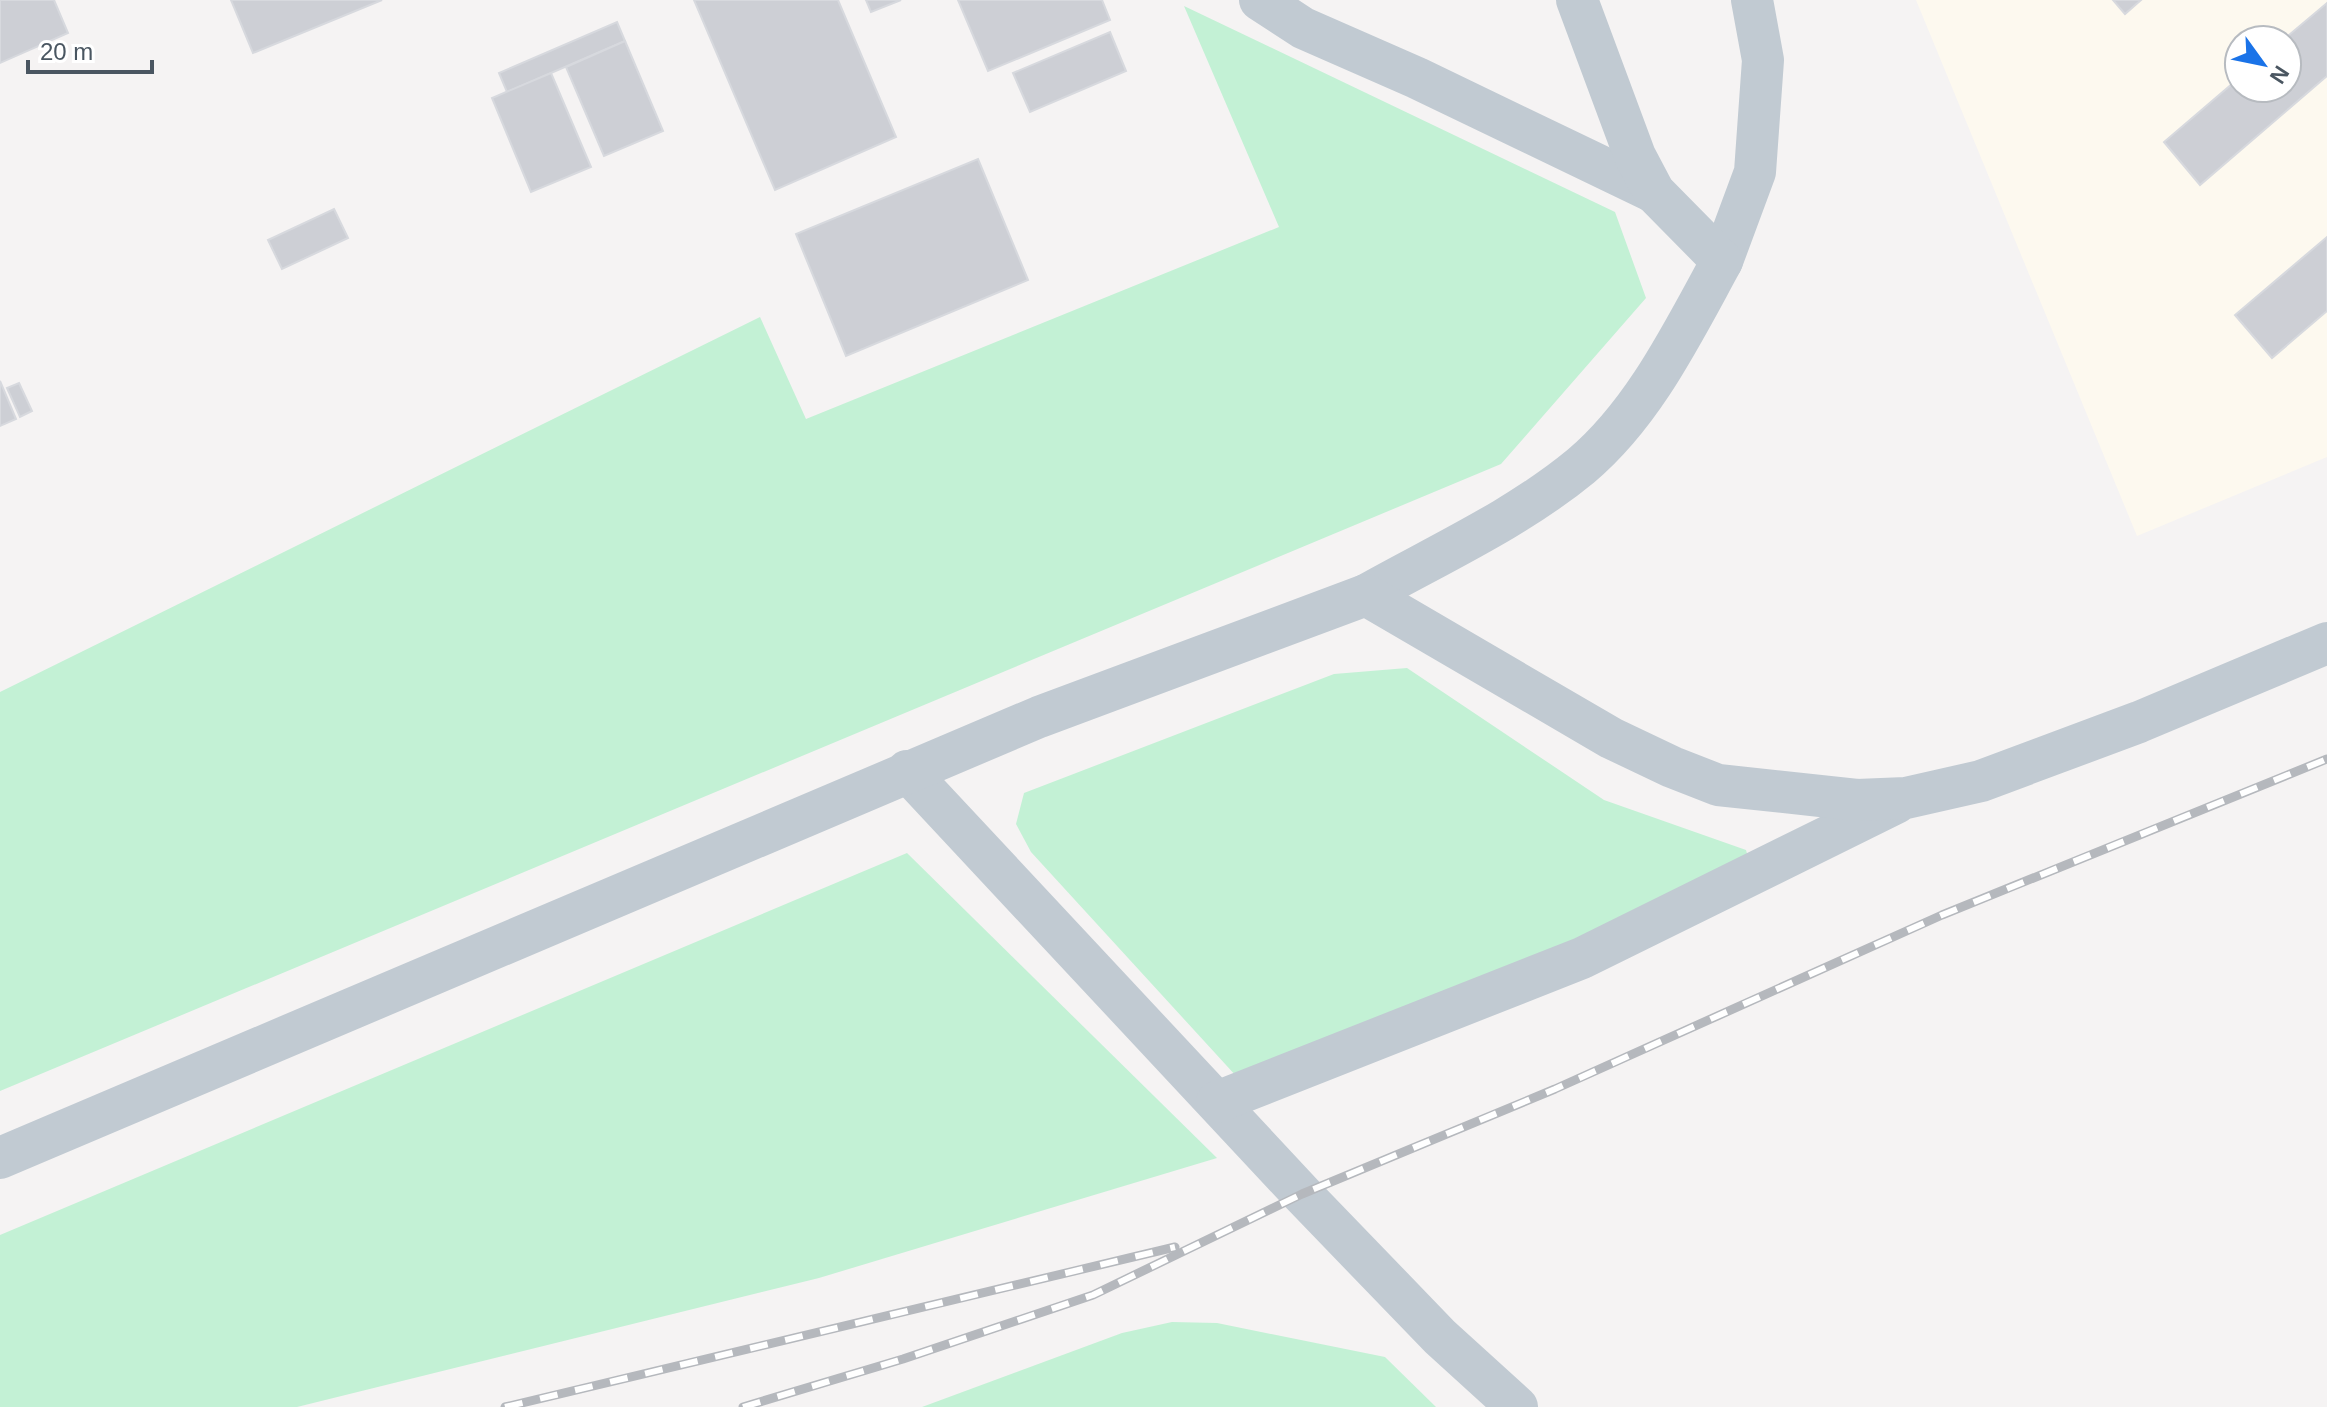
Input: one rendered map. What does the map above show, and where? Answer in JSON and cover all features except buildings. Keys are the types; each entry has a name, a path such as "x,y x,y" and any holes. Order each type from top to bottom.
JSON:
{"street":[{"path":"1260,0 1303,28 1417,78 1654,192"},
{"path":"1577,0 1635,156 1654,192 1722,261"},
{"path":"0,1158 549,927 907,771 1039,717 1366,595 1526,505 1582,465 1625,417 1665,363 1722,261 1755,172 1763,60 1752,0"},
{"path":"1366,595 1611,738 1718,785 1842,799 1906,798 1981,781 2139,722 2327,643"},
{"path":"907,771 1440,1337 1517,1407"},
{"path":"1217,1102 1582,958 1906,798"}],"shaded area":[{"path":"1916,0 2327,0 2327,457 2137,536"}],"green space":[{"path":"1184,6 1615,212 1646,298 1501,464 0,1091 0,692 760,317 806,419 1279,227"},
{"path":"1407,668 1604,800 1746,850 1751,868 1237,1077 1031,852 1016,824 1024,793 1334,674"},
{"path":"907,853 1217,1158 819,1278 297,1407 0,1407 0,1235"},
{"path":"1172,1322 1217,1323 1385,1357 1436,1407 922,1407 1122,1333"}],"railway":[{"path":"743,1407 903,1359 1093,1295 1302,1194 1555,1089 1942,915 2327,759"},
{"path":"505,1407 1175,1247"}]}
